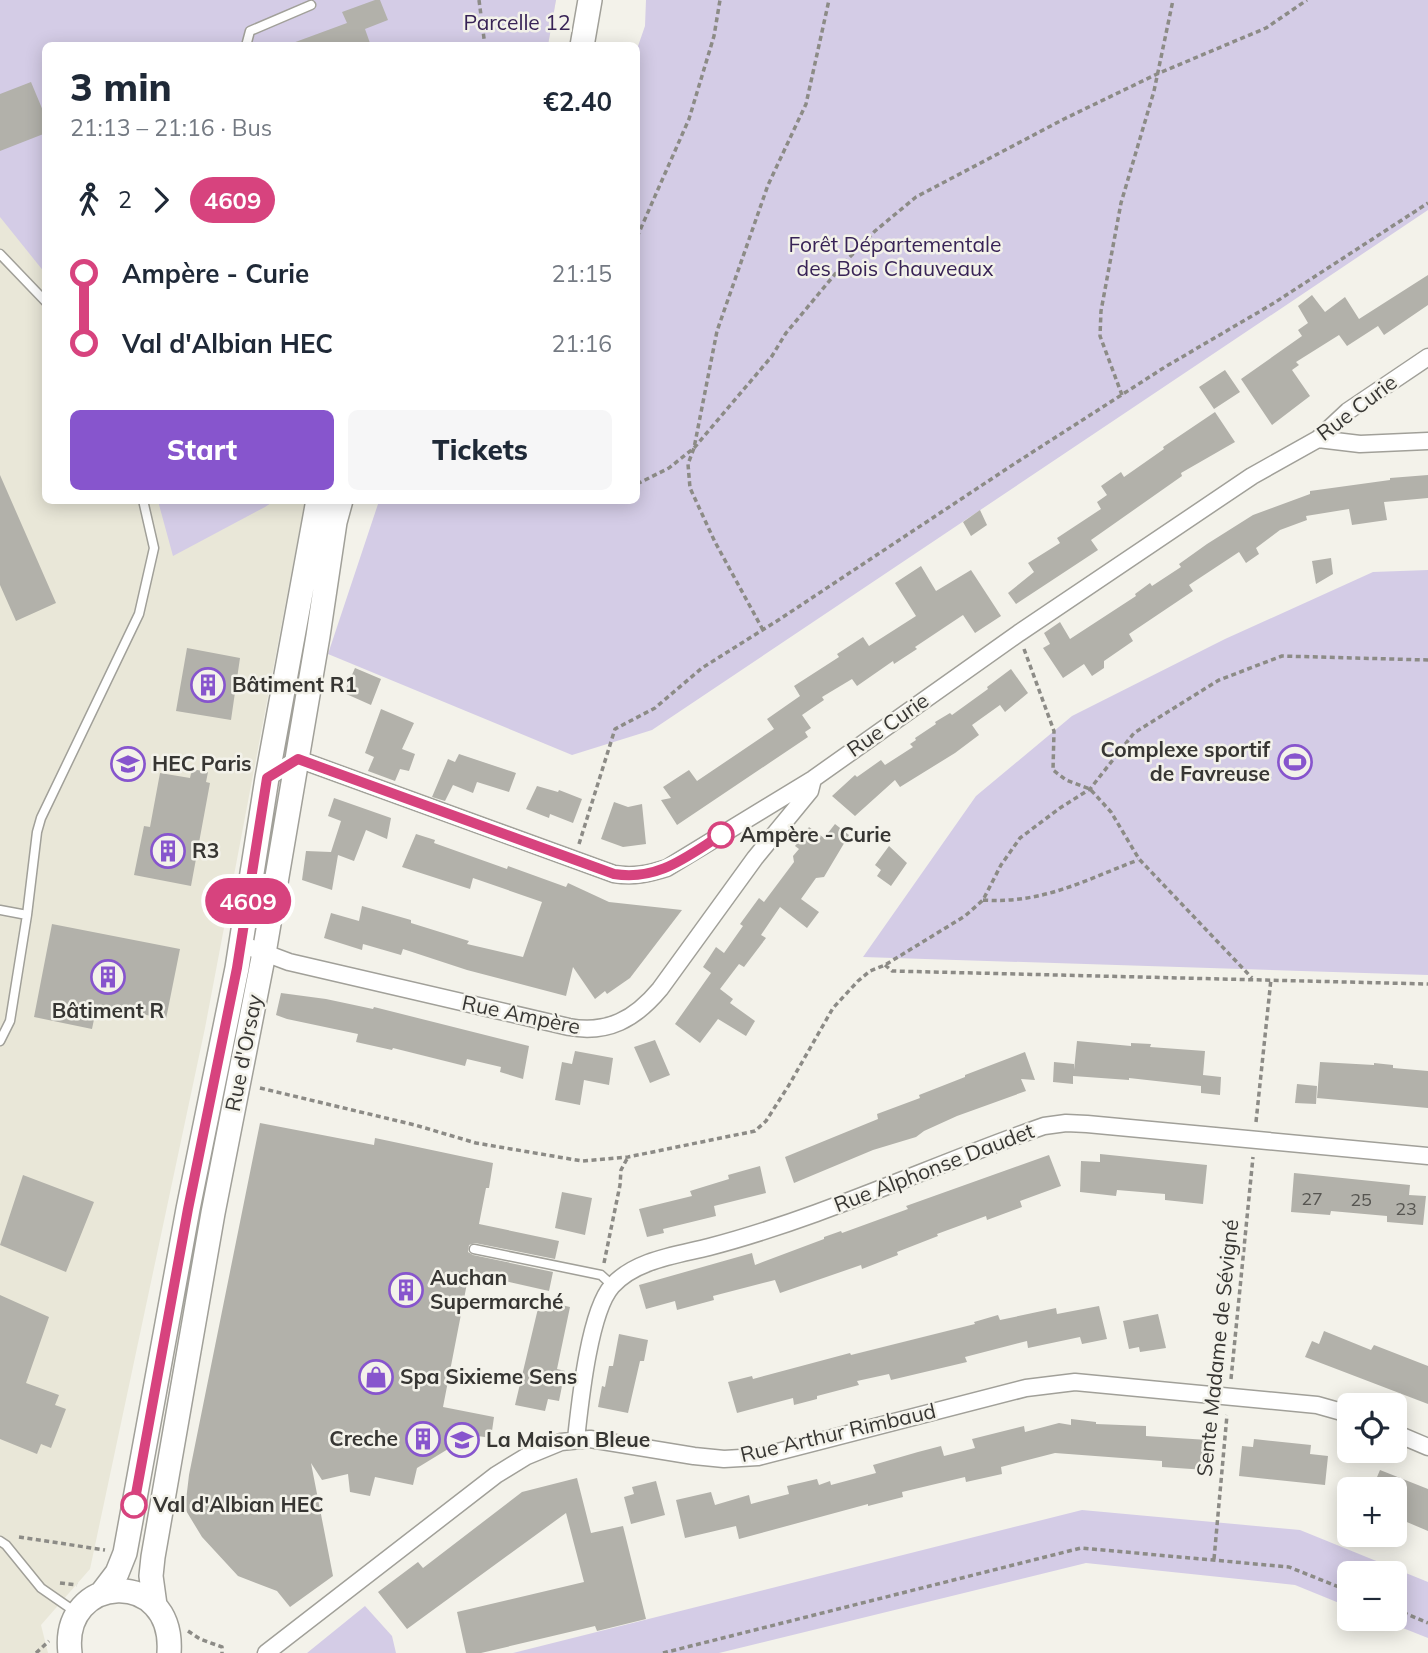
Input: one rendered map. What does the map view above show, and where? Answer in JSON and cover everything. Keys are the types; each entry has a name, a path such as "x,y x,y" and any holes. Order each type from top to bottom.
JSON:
{"main road":[{"path":"583,42 590,0"},
{"name":"Rue d'Orsay","path":"77,1614 87,1602 101,1594 117,1573 125,1553 188,1209 241,944 267,778 317,504"},
{"name":"Rue d'Orsay","path":"169,1653 170,1637 166,1619 155,1605 151,1576 153,1557 264,953 340,504"},
{"path":"101,1594 130,1591 144,1596 155,1605"},
{"path":"70,1653 70,1626 77,1614"}],"street":[{"name":"Rue Curie","path":"298,759 614,874 647,875 667,868 813,779 1019,632 1252,476 1318,439 1348,411 1428,357"},
{"path":"1318,439 1360,444 1428,441"},
{"path":"267,778 298,759"},
{"name":"Rue Ampère","path":"241,944 289,962 569,1027 589,1031 609,1026 645,1008 755,858 810,791 813,779"},
{"name":"Rue Alphonse Daudet","path":"618,1281 651,1262 773,1229 1044,1126 1087,1124 1428,1156"},
{"path":"576,1439 596,1315 618,1281"},
{"name":"Rue Arthur Rimbaud","path":"266,1653 508,1466 539,1451 576,1439 590,1438 724,1459 758,1457 1026,1388 1075,1382 1317,1405 1337,1411"},
{"path":"1407,1438 1428,1447"}],"lane":[{"path":"247,42 250,31 311,5"},
{"path":"0,254 42,298"},
{"path":"0,1041 10,1021 41,818 139,614 154,548 144,504"},
{"path":"0,910 27,915"},
{"path":"474,1249 601,1275 618,1281"},
{"path":"3,1543 41,1588 77,1614"}],"path":[{"path":"480,0 485,42"},
{"path":"640,230 690,119 714,36 720,0"},
{"path":"763,630 715,542 690,488 688,464 694,448 717,331 768,185 806,104 829,0"},
{"path":"1122,396 1100,336 1101,311 1121,203 1157,74 1173,0"},
{"path":"640,482 669,468 694,448 772,356 786,333 846,261 916,197 1012,145 1157,74 1266,28 1307,0"},
{"path":"574,859 615,729 655,708 702,668 1428,202"},
{"path":"1019,632 1054,731 1053,770 1066,780 1090,789 1111,812 1139,859 1252,978"},
{"path":"238,1083 415,1125 476,1143 582,1161 628,1157 755,1130 766,1121 833,1008 858,981 870,971 885,965 965,916 984,900 1001,865 1020,838 1090,789 1134,733 1219,680 1282,656 1428,660"},
{"path":"984,900 1004,902 1058,893 1139,859"},
{"path":"885,965 892,971 1428,984"},
{"name":"Sente Madame de Sévigné","path":"1214,1559 1271,979"},
{"path":"618,1281 615,1266 604,1265 621,1170 628,1157"},
{"path":"3,1543 19,1536 125,1553"},
{"path":"663,1653 1081,1548 1289,1567 1337,1586"},
{"path":"1407,1614 1428,1623"}],"shaded area":[{"name":"HEC Paris","path":"0,0 556,0 549,42 42,42 42,504 304,504 205,1028 90,1569 41,1625 48,1653 0,1653"}],"green space":[{"name":"Parcelle 12","path":"0,0 556,0 549,42 42,42 42,269 0,217"},
{"name":"Forêt Départementale des Bois Chauveaux","path":"646,0 1428,0 1428,210 652,730 572,755 328,654 378,504 640,504 639,42 645,26"},
{"path":"159,504 270,504 265,507 173,556"},
{"path":"1428,570 1428,975 863,957 976,796 1072,716 1225,639 1373,572"},
{"path":"1082,1510 1300,1530 1376,1561 1337,1561 1337,1602 1295,1585 1086,1563 719,1653 513,1653"},
{"path":"1407,1573 1428,1582 1428,1638 1407,1630"},
{"path":"365,1606 392,1636 396,1653 307,1653"}],"building":[{"path":"380,0 388,20 365,29 370,42 295,42 347,23 342,12"},
{"path":"31,82 42,108 42,135 0,151 0,94"},
{"path":"1428,275 1428,305 1384,335 1378,326 1347,346 1339,335 1296,362 1299,365 1292,370 1310,396 1272,425 1241,379 1302,336 1298,330 1308,323 1298,306 1312,295 1325,312 1345,297 1359,319"},
{"path":"1225,370 1240,392 1214,409 1199,387"},
{"path":"1215,412 1235,442 1181,473 1182,476 1091,540 1098,550 1016,604 1008,593 1034,572 1028,563 1060,543 1057,538 1101,509 1097,502 1107,495 1101,486 1121,472 1124,477"},
{"path":"0,475 56,603 16,621 0,585"},
{"path":"1428,475 1428,498 1384,502 1387,520 1352,525 1349,509 1306,516 1307,520 1280,530 1256,548 1259,554 1246,563 1239,552 1189,585 1193,591 1129,634 1133,641 1104,661 1104,668 1092,676 1084,664 1063,678 1043,648 1050,644 1044,633 1060,622 1070,639 1136,596 1135,594 1150,583 1152,586 1181,567 1179,564 1253,515 1310,494 1310,491 1390,478"},
{"path":"980,510 987,525 971,536 963,522"},
{"path":"1331,558 1333,574 1316,584 1312,561"},
{"path":"921,566 936,591 971,570 1001,616 975,633 963,615 915,647 917,649 894,664 893,661 857,686 852,679 822,697 824,700 802,715 811,728 805,732 808,737 677,825 661,800 671,798 663,787 689,770 697,781 740,752 774,729 767,719 800,696 794,686 839,657 837,654 863,637 869,646 916,616 895,583"},
{"name":"Bâtiment R1","path":"187,648 240,658 231,720 176,711"},
{"path":"355,668 381,679 371,705 344,693"},
{"path":"1011,669 1028,693 1005,712 1000,705 972,725 979,735 955,753 900,787 895,780 855,816 832,796 855,775 857,777 881,760 885,765 913,747 910,744 915,738 936,724 935,722 950,713 952,715"},
{"path":"381,709 414,723 402,749 415,754 409,771 400,769 395,781 368,771 374,757 365,753"},
{"path":"459,754 516,773 509,792 477,782 473,793 453,785 445,801 432,797 448,759 455,762"},
{"name":"R3","path":"192,769 208,772 206,782 210,783 191,886 134,875 144,826 150,827 160,773 190,778"},
{"path":"537,786 558,792 559,790 582,799 573,823 526,809"},
{"path":"334,798 391,818 387,839 366,830 354,861 338,855 332,890 302,880 306,851 331,852 341,821 328,816"},
{"path":"614,802 628,807 642,804 646,844 623,847 601,839"},
{"path":"835,824 849,835 824,877 816,878 801,899 819,912 807,928 780,907 761,935 766,938 744,967 739,964 720,989 733,999 730,1003 755,1021 746,1036 718,1019 700,1043 675,1024 711,973 703,967 716,947 724,953 759,898 764,902 794,862 793,856 799,849 795,846 809,827 824,838"},
{"path":"416,834 507,869 508,866 566,887 568,883 609,902 682,910 630,978 595,999 573,967 566,996 467,970 403,949 401,955 363,944 362,950 324,938 331,913 359,921 362,906 469,941 467,944 523,957 542,902 473,878 470,889 402,867"},
{"path":"889,846 907,863 891,886 877,876 881,870 875,865"},
{"name":"Bâtiment R","path":"52,924 180,949 166,1019 97,1005 92,1029 34,1017"},
{"path":"281,993 373,1009 374,1007 529,1046 523,1079 500,1072 501,1067 467,1059 465,1066 356,1042 358,1034 287,1019 276,1015"},
{"path":"655,1040 670,1075 650,1083 634,1047"},
{"path":"1077,1041 1131,1046 1131,1043 1151,1044 1150,1047 1205,1051 1203,1075 1221,1077 1220,1095 1201,1093 1201,1086 1129,1078 1073,1076 1073,1084 1053,1082 1054,1062 1074,1064 1074,1070"},
{"path":"575,1051 613,1058 609,1085 584,1080 580,1105 555,1100 562,1062 572,1064"},
{"path":"1025,1052 1035,1080 1021,1079 1026,1091 957,1116 916,1137 873,1150 794,1183 785,1157 878,1119 877,1114 920,1098 919,1095"},
{"path":"1320,1062 1374,1063 1393,1065 1393,1068 1428,1071 1428,1108 1317,1098"},
{"path":"1297,1084 1317,1086 1316,1104 1295,1103"},
{"path":"260,1123 374,1145 375,1138 493,1163 479,1224 559,1241 555,1259 475,1243 469,1245 468,1252 473,1255 553,1272 549,1291 469,1273 443,1407 494,1417 491,1438 471,1435 417,1468 413,1485 375,1477 370,1496 350,1492 348,1474 322,1480 311,1463 333,1576 290,1607 277,1591 238,1576 202,1537 185,1509 189,1475"},
{"path":"1100,1154 1207,1165 1203,1204 1165,1200 1165,1194 1117,1190 1116,1196 1080,1192 1081,1161 1100,1162"},
{"path":"1049,1155 1061,1186 1020,1201 1022,1207 987,1220 986,1216 937,1234 938,1236 897,1252 898,1255 862,1269 861,1265 780,1293 775,1280 713,1296 714,1300 677,1310 675,1301 646,1309 639,1285 752,1253 755,1265 824,1237 908,1209 906,1206"},
{"path":"760,1166 766,1193 714,1206 716,1216 663,1229 664,1233 647,1237 639,1209 692,1196 690,1191 729,1179 728,1175"},
{"path":"1294,1173 1410,1185 1409,1195 1426,1196 1423,1225 1387,1222 1387,1216 1331,1211 1330,1215 1291,1212"},
{"path":"23,1175 94,1202 66,1272 0,1245"},
{"path":"562,1192 592,1198 585,1235 555,1228"},
{"path":"0,1295 49,1317 26,1383 59,1395 55,1405 66,1409 51,1448 41,1444 37,1454 0,1439"},
{"path":"540,1300 570,1307 557,1369 565,1371 559,1401 548,1399 545,1411 515,1405"},
{"path":"1099,1306 1107,1339 1082,1344 1080,1337 1028,1348 1027,1341 965,1357 967,1362 891,1380 889,1374 857,1381 859,1385 794,1405 793,1398 737,1413 728,1382 752,1376 753,1379 850,1353 851,1355 975,1324 974,1322 998,1315 1000,1320 1056,1308 1057,1314"},
{"path":"1158,1314 1166,1348 1140,1352 1139,1347 1129,1349 1123,1321"},
{"path":"1324,1331 1371,1350 1374,1345 1428,1366 1428,1404 1407,1396 1407,1393 1399,1393 1305,1357 1312,1341 1319,1344"},
{"path":"619,1334 648,1340 644,1361 640,1361 628,1413 598,1407 609,1366 613,1366"},
{"path":"1071,1419 1096,1424 1146,1426 1146,1436 1208,1440 1206,1470 1162,1467 1162,1461 1055,1453 1001,1467 1002,1474 966,1482 965,1477 902,1492 903,1497 739,1539 736,1526 685,1538 676,1500 711,1492 715,1505 749,1495 751,1504 789,1494 787,1486 817,1479 819,1485 830,1481 831,1485 876,1473 873,1465 918,1452 941,1446 944,1456 975,1448 972,1439 1024,1426 1025,1432 1059,1423 1071,1425"},
{"path":"1254,1439 1311,1445 1310,1454 1328,1456 1325,1485 1239,1476 1242,1446 1253,1447"},
{"path":"1380,1470 1398,1477 1377,1477"},
{"path":"577,1478 591,1533 623,1526 646,1619 597,1631 595,1626 481,1653 466,1653 457,1612 584,1582 566,1513 407,1629 378,1592 418,1562 423,1568 522,1492"},
{"path":"656,1481 665,1515 631,1524 624,1497 634,1494 632,1487"},
{"path":"1407,1481 1428,1489 1428,1531 1407,1522"}],"bus line":[{"name":"4609","path":"134,1505 188,1209 237,968 267,778 298,759 614,874 647,875 667,868 721,835"}],"place":[{"name":"Bâtiment R1","path":"208,685"},
{"name":"Complexe sportif de Favreuse","path":"1295,762"},
{"name":"HEC Paris","path":"128,764"},
{"name":"Ampère - Curie","path":"721,835"},
{"name":"R3","path":"168,851"},
{"name":"Bâtiment R","path":"108,977"},
{"name":"Auchan Supermarché","path":"406,1290"},
{"name":"Spa Sixieme Sens","path":"376,1377"},
{"name":"Creche","path":"423,1439"},
{"name":"La Maison Bleue","path":"462,1440"},
{"name":"Val d'Albian HEC","path":"134,1505"}]}
